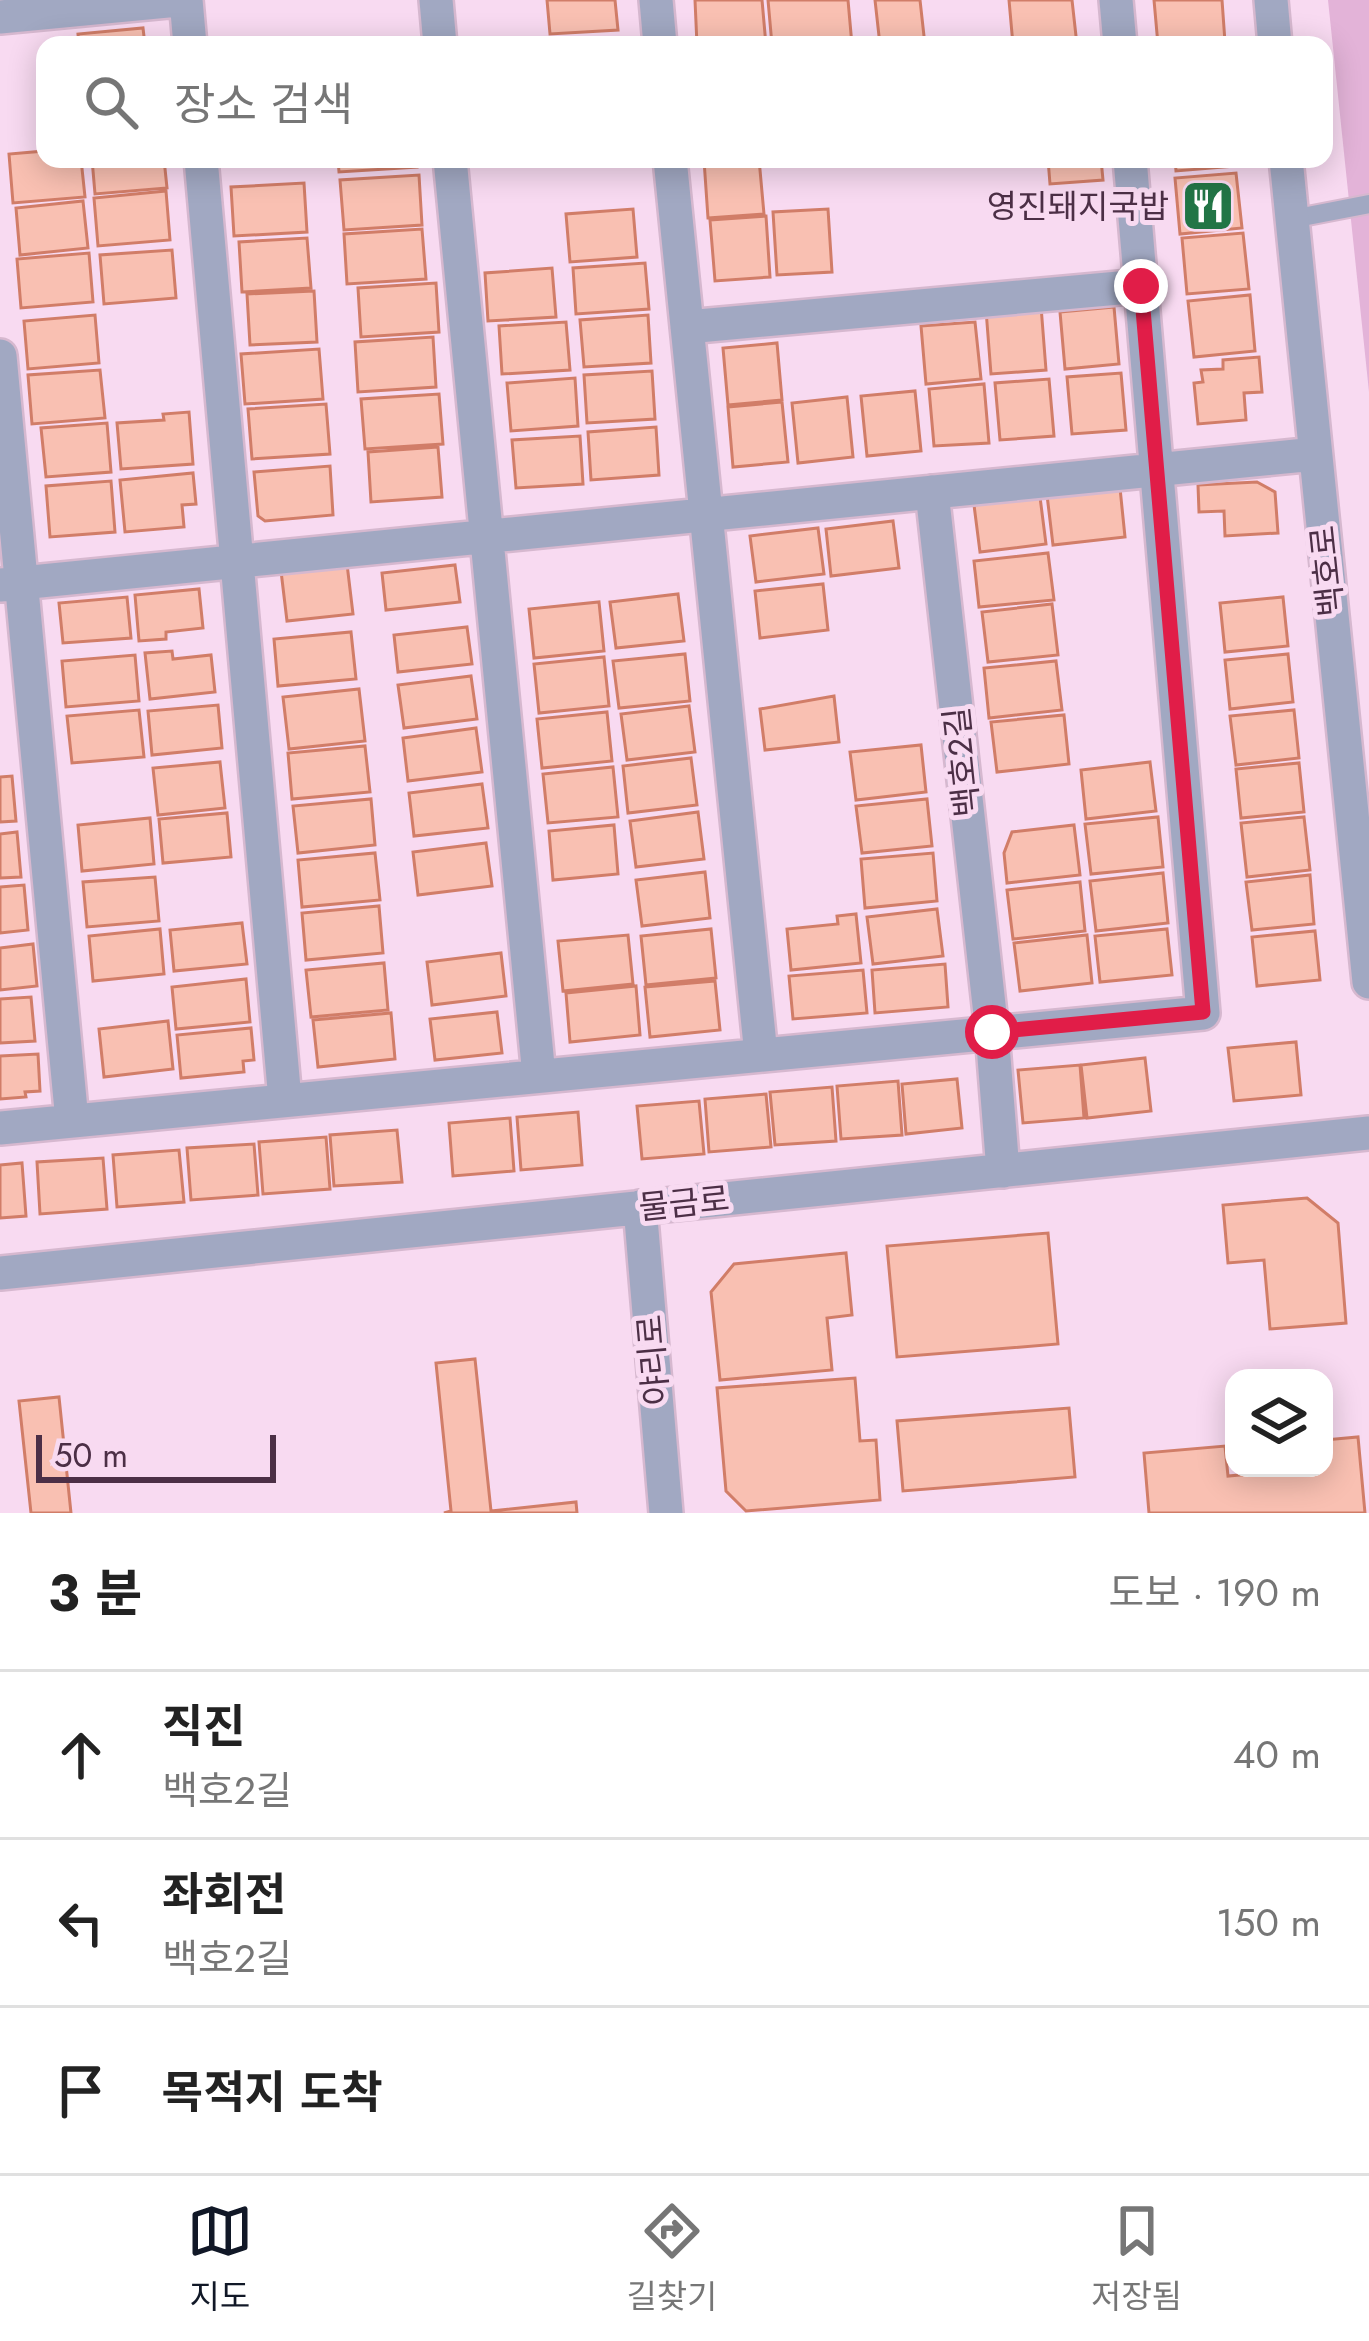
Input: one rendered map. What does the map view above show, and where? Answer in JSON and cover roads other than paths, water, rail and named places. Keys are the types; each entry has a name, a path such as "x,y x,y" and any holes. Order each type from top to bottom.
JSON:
{"street":[{"path":"0,17 182,0 188,36"},
{"path":"436,0 439,36"},
{"path":"656,0 659,36"},
{"path":"1116,0 1119,36"},
{"path":"1270,0 1274,36"},
{"path":"202,168 285,1100"},
{"path":"451,168 539,1076"},
{"path":"671,168 760,1055"},
{"path":"0,1128 1203,1012 1131,168"},
{"name":"백호로","path":"1287,168 1369,982"},
{"path":"687,327 1141,286"},
{"path":"0,356 9,584 72,1121"},
{"path":"9,584 1315,454"},
{"name":"백호2길","path":"932,492 1003,1171"},
{"name":"물금로","path":"0,1273 1369,1133"},
{"name":"야리로","path":"640,1208 666,1513"}],"lane":[{"path":"1292,219 1369,204"}],"place":[{"name":"영진돼지국밥","path":"1208,206"}]}
